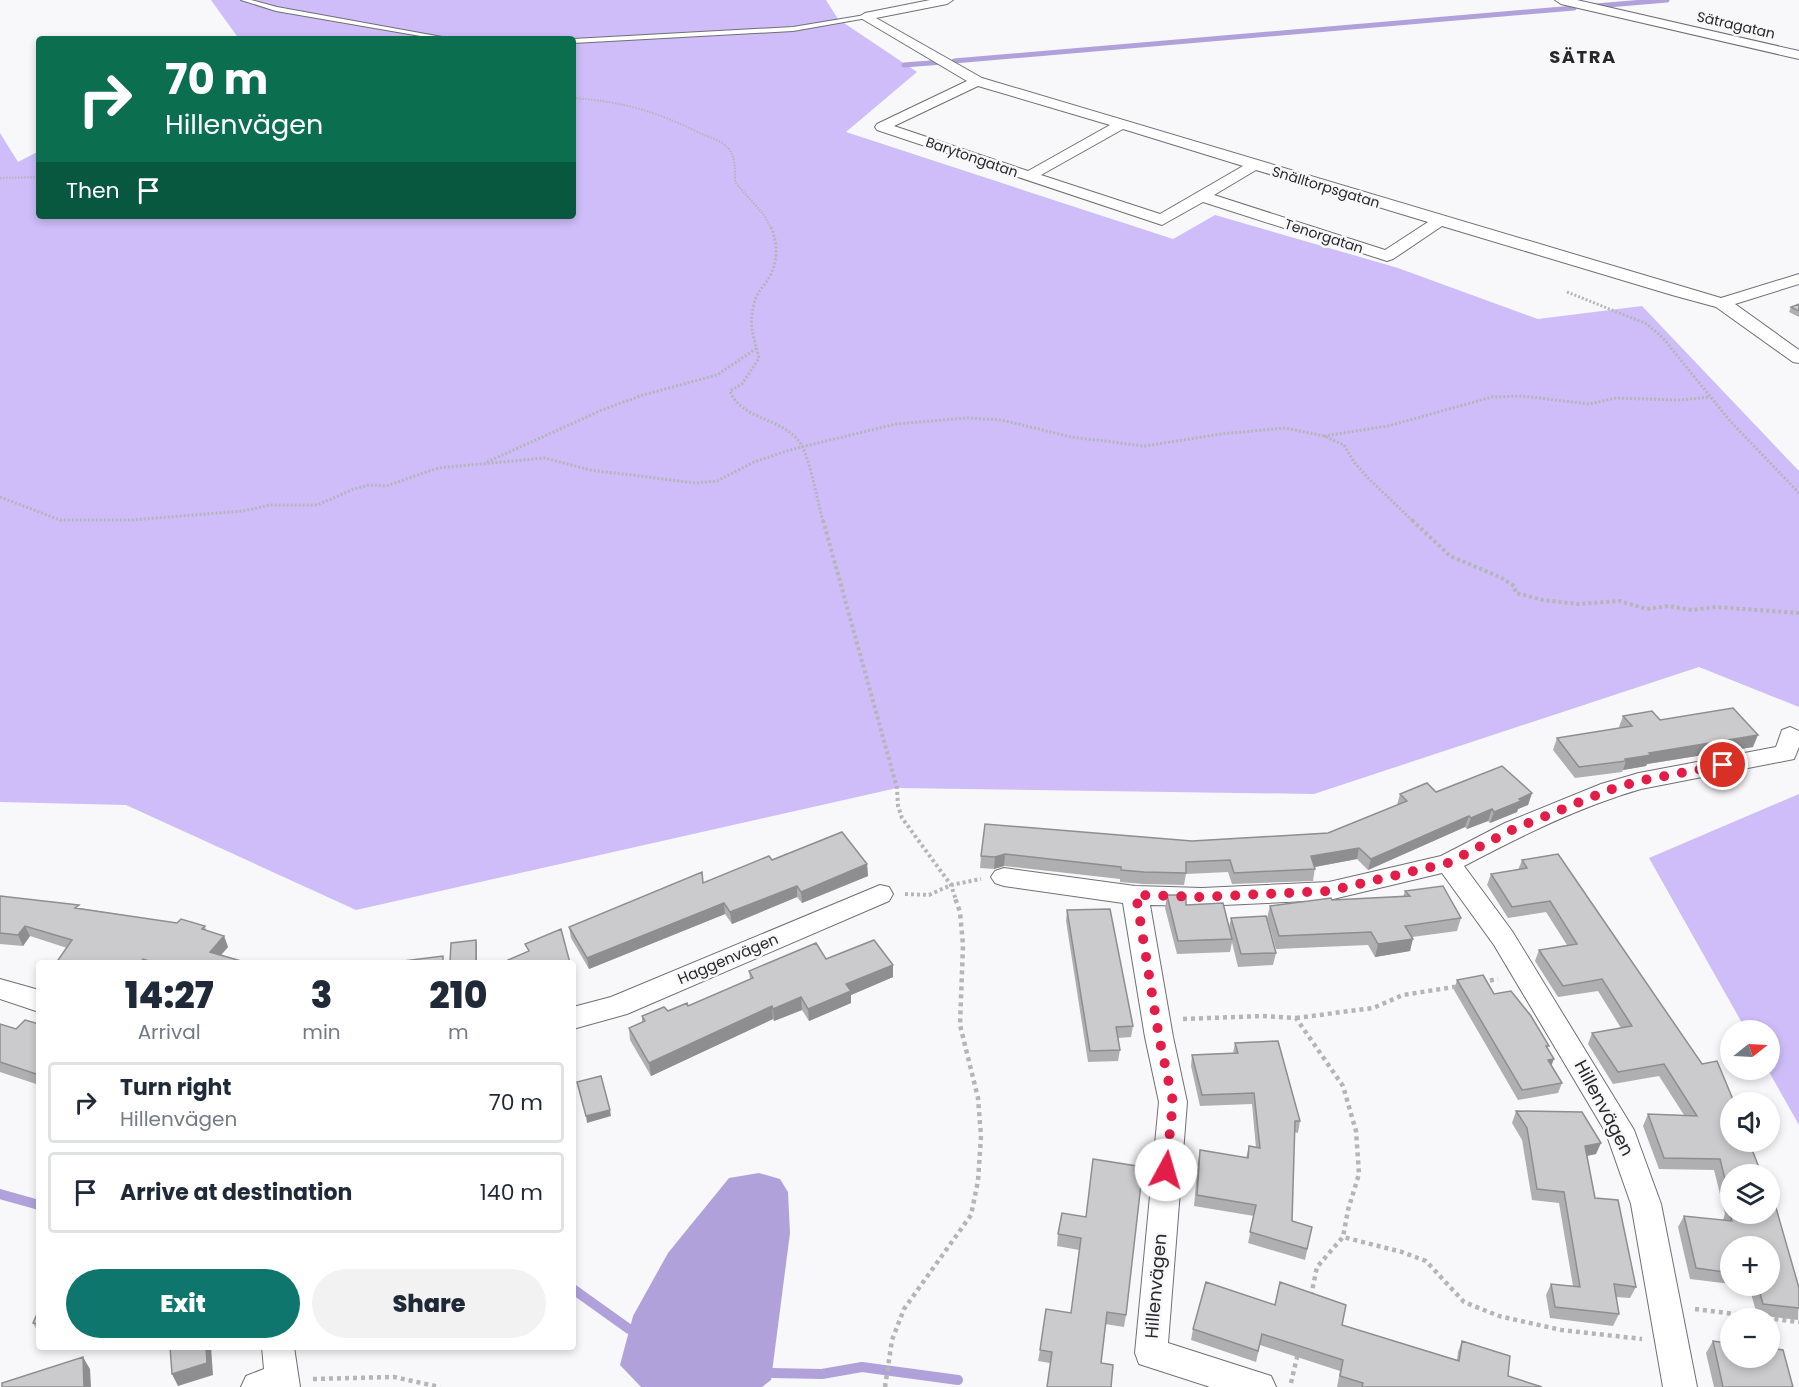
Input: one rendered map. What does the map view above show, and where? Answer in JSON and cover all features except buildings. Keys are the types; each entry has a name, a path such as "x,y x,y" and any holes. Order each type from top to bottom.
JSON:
{"street":[{"path":"865,17 942,0"},
{"name":"Sätragatan","path":"1561,0 1799,55"},
{"name":"Snälltorpsgatan","path":"865,17 977,81 1439,221 1722,303"},
{"name":"Barytongatan","path":"977,81 882,127 1162,220 1203,197"},
{"path":"1029,176 1121,124"},
{"path":"1203,197 1254,165"},
{"name":"Tenorgatan","path":"1203,197 1387,256 1439,221"},
{"path":"1722,303 1799,279"},
{"path":"1722,303 1799,358"},
{"path":"1004,877 1136,895 1202,897 1329,891 1448,863 1514,829 1609,790 1639,781 1786,753 1790,735"},
{"name":"Hillenvägen","path":"1448,863 1476,899 1525,974 1575,1054 1623,1138 1646,1204 1680,1387"},
{"name":"Haggenvägen","path":"576,1017 617,1006 880,894"},
{"name":"Hillenvägen","path":"1136,895 1156,1021 1173,1102 1151,1353 1259,1387"},
{"path":"0,989 36,1000"}],"lane":[{"path":"244,0 276,9 433,36"},
{"path":"576,41 793,30 865,17"}],"path":[{"path":"576,98 611,101 639,107 663,115 727,146 735,161 735,182 770,222 777,241 774,262 768,279 756,296 751,336 758,348 759,358 742,384 730,391 730,395 738,405 784,428 802,446 897,788 898,806 902,818 951,885 960,912 963,945 960,1025 978,1098 981,1136 978,1181 971,1215 904,1309 892,1340 885,1387"},
{"path":"0,178 36,177"},
{"path":"1567,292 1647,324 1663,338 1710,398 1756,451 1799,493"},
{"path":"484,464 602,410 643,395 717,375 758,348"},
{"path":"1324,436 1388,426 1492,397 1522,396 1589,404 1616,398 1680,400 1710,398"},
{"path":"0,497 60,520 131,520 243,511 270,505 317,505 354,489 403,482 438,468 545,458 590,470 696,483 717,481 754,462 802,446 896,424 967,418 1002,420 1107,443 1145,446 1221,434 1285,428 1324,436 1344,445 1354,462 1369,479 1450,556 1500,577 1514,586 1516,593 1543,600 1578,603 1619,601 1647,609 1668,606 1692,610 1716,607 1799,613"},
{"path":"880,894 929,895 951,885 1004,877"},
{"path":"1480,982 1525,974"},
{"path":"1156,1021 1220,1017 1296,1018 1373,1008 1403,995 1469,984"},
{"path":"1296,1018 1342,1086 1356,1131 1359,1174 1348,1210 1343,1237 1317,1267 1310,1300"},
{"path":"1343,1237 1402,1252 1426,1261 1464,1302 1499,1316 1562,1330 1672,1343"},
{"path":"1665,1305 1799,1322"},
{"path":"1290,1387 1300,1345"},
{"path":"275,1375 394,1377 440,1387"}],"shaded area":[{"path":"211,0 826,0 838,19 917,72 846,132 1173,239 1215,215 1398,268 1538,319 1642,306 1799,471 1799,707 1699,667 1314,794 897,788 356,910 126,805 0,802 0,133 18,162 36,153 36,219 576,219 576,36 237,36"},
{"path":"1799,794 1799,1125 1774,1080 1780,1080 1780,1020 1740,1020 1649,858"},
{"path":"759,1173 780,1179 788,1192 790,1233 771,1380 762,1387 641,1387 620,1365 633,1316 668,1253 729,1178"}],"waterway":[{"path":"1596,6 1667,0"},
{"path":"954,61 1574,8"},
{"path":"904,65 943,62"},
{"path":"0,1194 36,1204"},
{"path":"576,1291 629,1329"},
{"path":"772,1373 822,1374 862,1367 958,1380"}],"district":[{"name":"SÄTRA","path":"1583,57"}],"route":[{"path":"1166,1170 1173,1102 1159,1037 1136,895 1202,897 1329,891 1448,863 1514,829 1609,790 1639,781 1723,765"}]}
